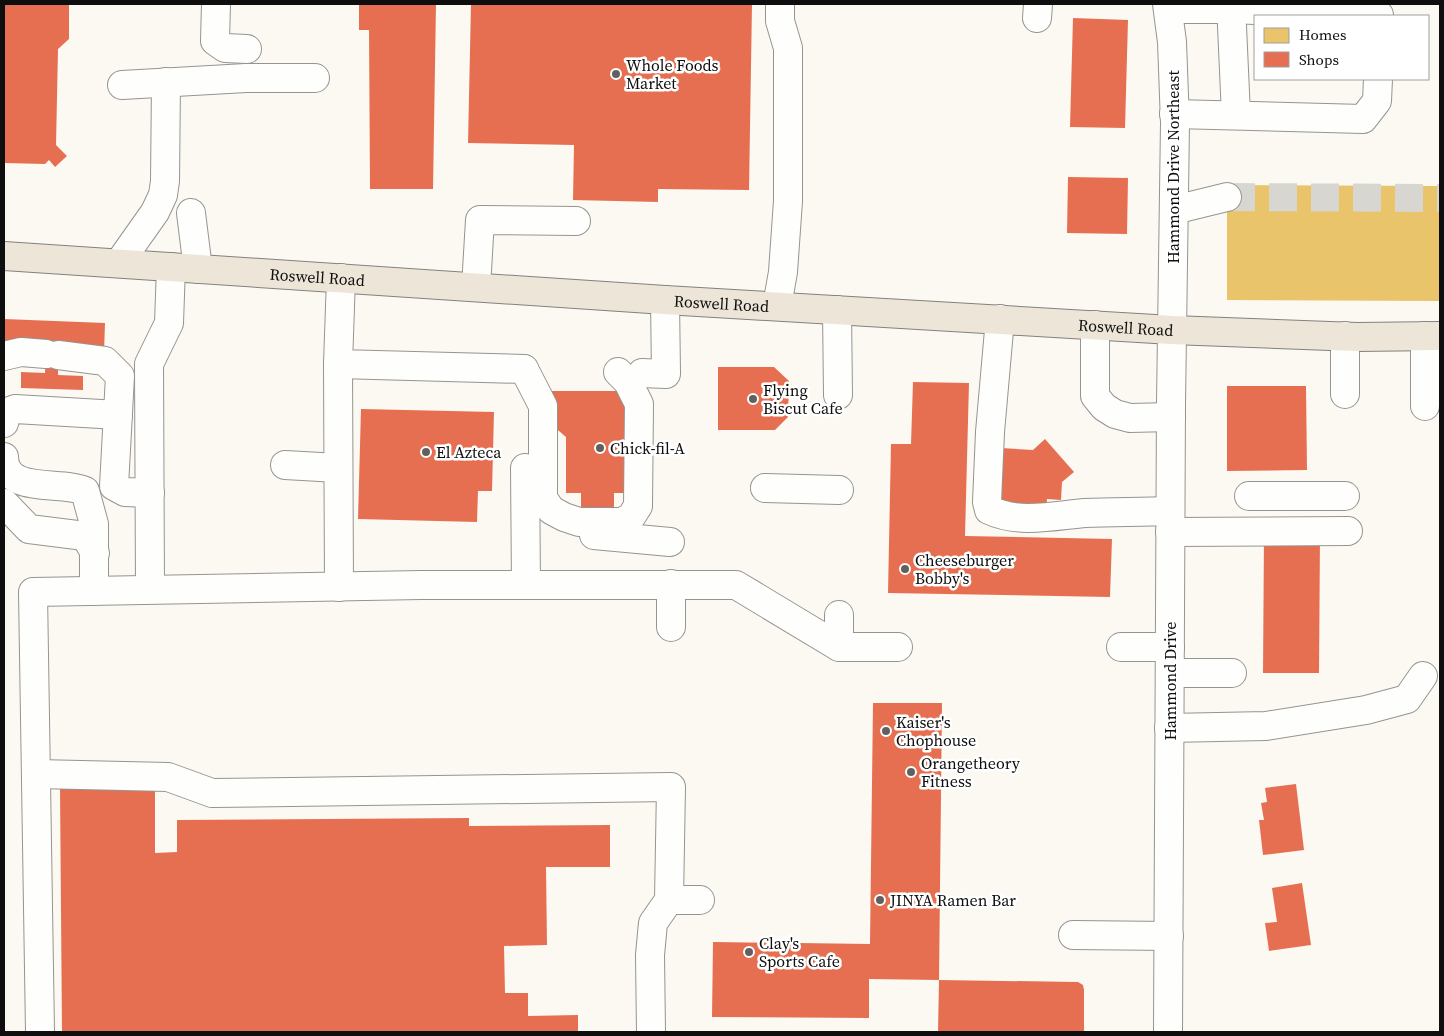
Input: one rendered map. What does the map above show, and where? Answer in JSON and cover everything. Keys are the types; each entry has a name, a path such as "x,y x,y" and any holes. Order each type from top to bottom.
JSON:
{"main road":[{"name":"Roswell Road","path":"4,256 665,300 1172,330 1345,336 1433,336"}],"street":[{"path":"216,4 215,41 225,48 247,49"},
{"path":"777,306 783,272 775,224 788,201 788,48 780,21 780,4"},
{"path":"1168,7 1231,6 1379,12"},
{"path":"1231,6 1236,115"},
{"name":"Hammond Drive Northeast","path":"1168,7 1172,42 1174,114 1172,330"},
{"path":"122,85 246,78 315,78"},
{"path":"1174,114 1363,118 1377,101 1378,80"},
{"path":"119,263 155,212 163,195 165,181 166,82"},
{"path":"1174,210 1227,197"},
{"path":"150,589 149,364 169,323 184,268 191,213"},
{"path":"476,287 480,220 576,222"},
{"path":"339,586 338,364 341,278"},
{"path":"524,369 543,406 543,498 551,510 579,522 622,522 631,518 638,506 639,404 628,382 642,373 665,300"},
{"path":"837,310 838,395"},
{"path":"1000,319 990,432 987,502 989,510 1000,515 1032,518 1086,513 1233,531 1348,531"},
{"path":"1095,325 1095,396 1104,407 1115,414 1130,418 1170,417"},
{"name":"Hammond Drive","path":"1168,1032 1170,417 1172,330"},
{"path":"1345,336 1345,394"},
{"path":"1425,406 1433,336"},
{"path":"4,356 21,352 105,361 120,376 114,486 125,492 150,493"},
{"path":"338,364 524,369"},
{"path":"524,369 526,585"},
{"path":"4,423 7,412 15,409 118,415"},
{"path":"4,457 4,465 11,476 30,484 76,487 85,491 114,483"},
{"path":"285,465 338,468"},
{"path":"765,488 839,490"},
{"path":"85,491 94,524 94,591"},
{"path":"1249,496 1345,496"},
{"path":"4,503 16,530 85,536 95,553"},
{"path":"525,519 560,532 670,542"},
{"path":"670,584 670,627"},
{"path":"40,1032 33,592 339,586 736,585 839,647 898,647"},
{"path":"839,615 839,647"},
{"path":"1121,648 1232,672"},
{"path":"1169,728 1266,726 1366,710 1407,699 1423,676"},
{"path":"37,774 168,776 212,793 670,787 669,900 653,923 650,955 651,1032"},
{"path":"669,900 700,900"},
{"path":"1073,935 1168,936"}],"building: Homes":[{"path":"1227,185 1440,186 1440,301 1227,300"}],"building: Shops":[{"path":"4,4 69,4 69,39 58,49 56,145 67,156 55,167 49,160 45,164 4,163"},
{"path":"359,4 436,4 433,189 370,189 369,30 359,30"},
{"path":"471,4 752,4 749,190 658,189 658,202 573,200 574,145 468,143"},
{"path":"1073,18 1128,20 1125,128 1070,127"},
{"path":"1068,177 1128,178 1127,234 1067,233"},
{"path":"4,319 105,323 104,353 58,352 58,375 83,376 83,390 21,388 21,372 45,373 46,344 4,344"},
{"name":"Flying Biscut Cafe","path":"718,367 774,367 789,381 788,417 775,430 718,430"},
{"path":"913,382 969,383 965,536 1112,539 1110,597 888,593 891,444 911,444"},
{"path":"1227,386 1306,386 1307,470 1227,471"},
{"name":"Chick-fil-A","path":"552,391 627,391 627,493 614,493 614,510 581,510 581,493 566,493 566,437 552,425"},
{"name":"El Azteca","path":"361,409 494,412 492,491 478,491 477,522 358,519"},
{"path":"1045,439 1074,472 1062,482 1061,500 1047,499 1046,510 1000,508 1001,448 1033,450"},
{"path":"1264,534 1320,535 1319,673 1263,673"},
{"path":"873,703 942,703 939,980 869,979 869,1018 712,1017 713,942 870,944"},
{"path":"1296,784 1304,850 1263,855 1259,820 1264,820 1261,803 1267,802 1265,788"},
{"path":"60,788 155,788 155,853 177,852 177,820 469,818 469,826 610,825 610,867 546,867 547,945 504,946 505,993 528,993 528,1016 578,1015 578,1032 62,1032"},
{"path":"1302,883 1311,945 1269,951 1265,923 1277,922 1272,888"},
{"path":"939,980 1078,982 1083,985 1084,990 1084,1032 938,1032"}],"tunnel":[{"path":"1227,197 1440,198"}],"place":[{"name":"Whole Foods Market","path":"616,74"},
{"name":"Flying Biscut Cafe","path":"753,399"},
{"name":"Chick-fil-A","path":"600,448"},
{"name":"El Azteca","path":"426,452"},
{"name":"Cheeseburger Bobby's","path":"905,569"},
{"name":"Kaiser's Chophouse","path":"886,731"},
{"name":"Orangetheory Fitness","path":"911,772"},
{"name":"JINYA Ramen Bar","path":"880,900"},
{"name":"Clay's Sports Cafe","path":"749,952"}]}
